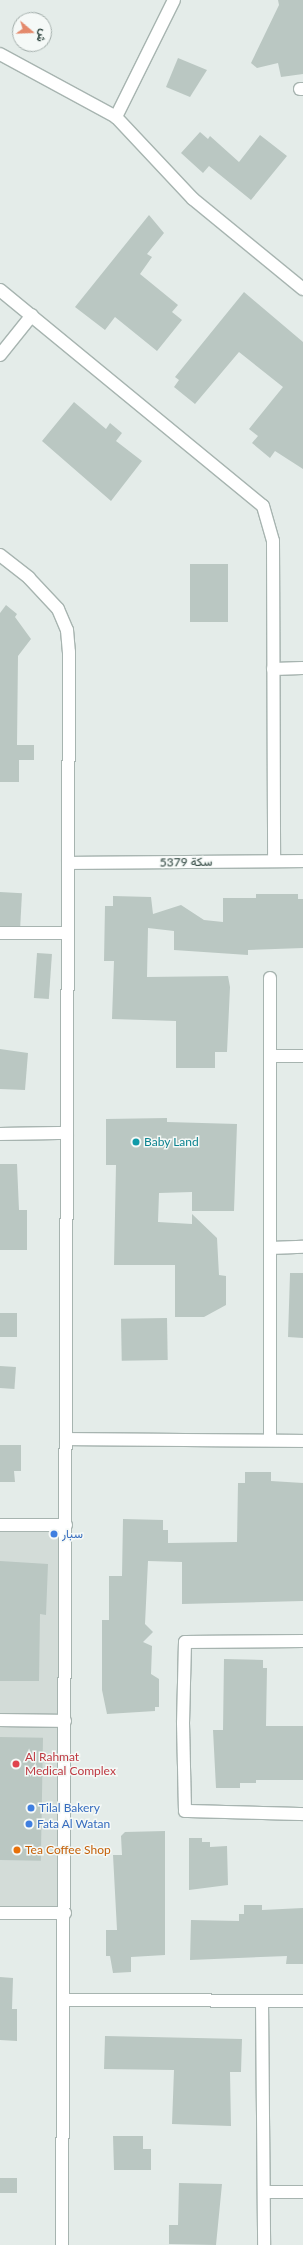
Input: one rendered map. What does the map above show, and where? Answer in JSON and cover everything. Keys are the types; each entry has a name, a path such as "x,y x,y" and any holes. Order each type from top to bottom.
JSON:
{"street":[{"path":"116,117 174,0"},
{"path":"0,54 116,117 193,199 303,289"},
{"path":"0,290 262,506 272,540 274,861"},
{"path":"0,355 32,315"},
{"path":"0,555 42,591 58,609 67,630 68,933 65,1913 62,2245"},
{"path":"273,669 303,668"},
{"name":"سكة 5379","path":"68,863 303,861"},
{"path":"0,933 68,933"},
{"path":"270,978 270,1439"},
{"path":"270,1056 303,1056"},
{"path":"0,1134 67,1133"},
{"path":"270,1248 303,1248"},
{"path":"66,1439 270,1439 303,1441"},
{"path":"0,1525 66,1525"},
{"path":"303,1641 185,1642 183,1723 185,1811 303,1814"},
{"path":"0,1720 65,1721"},
{"path":"0,1913 65,1913"},
{"path":"64,2000 303,2002"},
{"path":"262,2001 264,2245"},
{"path":"264,2192 303,2192"}],"shaded area":[{"path":"0,1525 66,1525 66,1913 0,1913"}],"building":[{"path":"278,0 303,0 303,74 281,77 278,63 257,68 251,63 279,5"},
{"path":"178,58 207,70 190,97 166,87"},
{"path":"200,132 208,139 210,136 239,162 260,135 287,156 251,200 209,166 203,173 181,153"},
{"path":"149,215 164,233 147,254 152,257 140,274 178,305 172,312 182,320 157,351 115,317 105,330 75,307"},
{"path":"244,292 303,342 303,469 275,451 270,458 252,443 258,436 249,429 283,387 239,352 195,404 174,387 179,380 175,377"},
{"path":"74,402 106,429 110,423 122,433 116,441 142,461 111,501 42,441"},
{"path":"190,564 228,564 228,622 190,622"},
{"path":"6,605 17,614 15,617 31,639 18,656 17,745 34,745 34,760 19,760 19,782 0,782 0,613"},
{"path":"0,892 22,893 20,927 0,926"},
{"path":"256,894 298,894 298,899 303,899 303,948 248,950 248,955 174,950 174,931 148,928 147,977 228,976 230,987 227,1052 215,1052 215,1068 176,1068 176,1021 112,1019 114,961 104,961 105,906 113,906 113,896 151,897 153,914 181,905 204,920 223,922 223,898 256,898"},
{"path":"37,953 52,954 49,999 34,998"},
{"path":"0,1049 28,1053 25,1090 0,1089"},
{"path":"167,1118 167,1122 237,1124 234,1211 192,1211 192,1192 159,1193 158,1222 192,1224 192,1214 217,1238 219,1275 226,1276 226,1305 204,1317 175,1317 175,1265 114,1265 116,1165 106,1165 106,1119"},
{"path":"0,1164 17,1164 19,1210 27,1210 27,1250 0,1250"},
{"path":"290,1273 303,1273 303,1338 288,1337"},
{"path":"0,1313 17,1313 17,1337 0,1337"},
{"path":"167,1318 168,1360 122,1361 121,1319"},
{"path":"0,1366 16,1367 14,1389 0,1388"},
{"path":"0,1445 21,1445 21,1471 14,1471 15,1482 0,1482"},
{"path":"245,1472 271,1472 271,1481 303,1483 303,1601 182,1604 182,1562 148,1561 145,1624 153,1632 143,1642 152,1646 151,1674 159,1679 159,1707 155,1707 155,1711 107,1714 102,1690 102,1620 109,1620 109,1576 122,1576 123,1519 163,1520 163,1530 168,1530 168,1543 237,1542 238,1483 245,1483"},
{"path":"0,1561 48,1564 46,1615 40,1614 39,1681 0,1681"},
{"path":"224,1659 263,1660 263,1668 267,1668 266,1726 303,1726 303,1780 256,1780 256,1783 240,1783 240,1788 216,1788 213,1730 223,1730"},
{"path":"0,1737 43,1738 41,1861 0,1860"},
{"path":"165,1831 165,1955 131,1957 131,1972 113,1973 110,1956 106,1956 106,1930 117,1930 113,1855 122,1855 121,1836 125,1832"},
{"path":"189,1838 202,1838 202,1842 210,1842 210,1847 227,1846 228,1885 189,1890"},
{"path":"244,1905 262,1905 262,1910 303,1908 303,1964 286,1964 287,1956 190,1960 191,1920 239,1921 239,1914 244,1914"},
{"path":"0,1977 13,1978 12,2009 17,2009 17,2041 0,2040"},
{"path":"105,2036 242,2039 241,2072 230,2072 231,2126 172,2124 174,2070 104,2069"},
{"path":"113,2136 143,2136 143,2149 151,2149 151,2170 114,2170"},
{"path":"0,2178 17,2178 17,2193 0,2193"},
{"path":"179,2183 222,2184 216,2245 169,2244 169,2225 178,2225"}],"place":[{"name":"Baby Land","path":"136,1142"},
{"name":"سبار","path":"54,1534"},
{"name":"Al Rahmat Medical Complex","path":"16,1764"},
{"name":"Tilal Bakery","path":"31,1808"},
{"name":"Fata Al Watan","path":"29,1824"},
{"name":"Tea Coffee Shop","path":"17,1850"}]}
